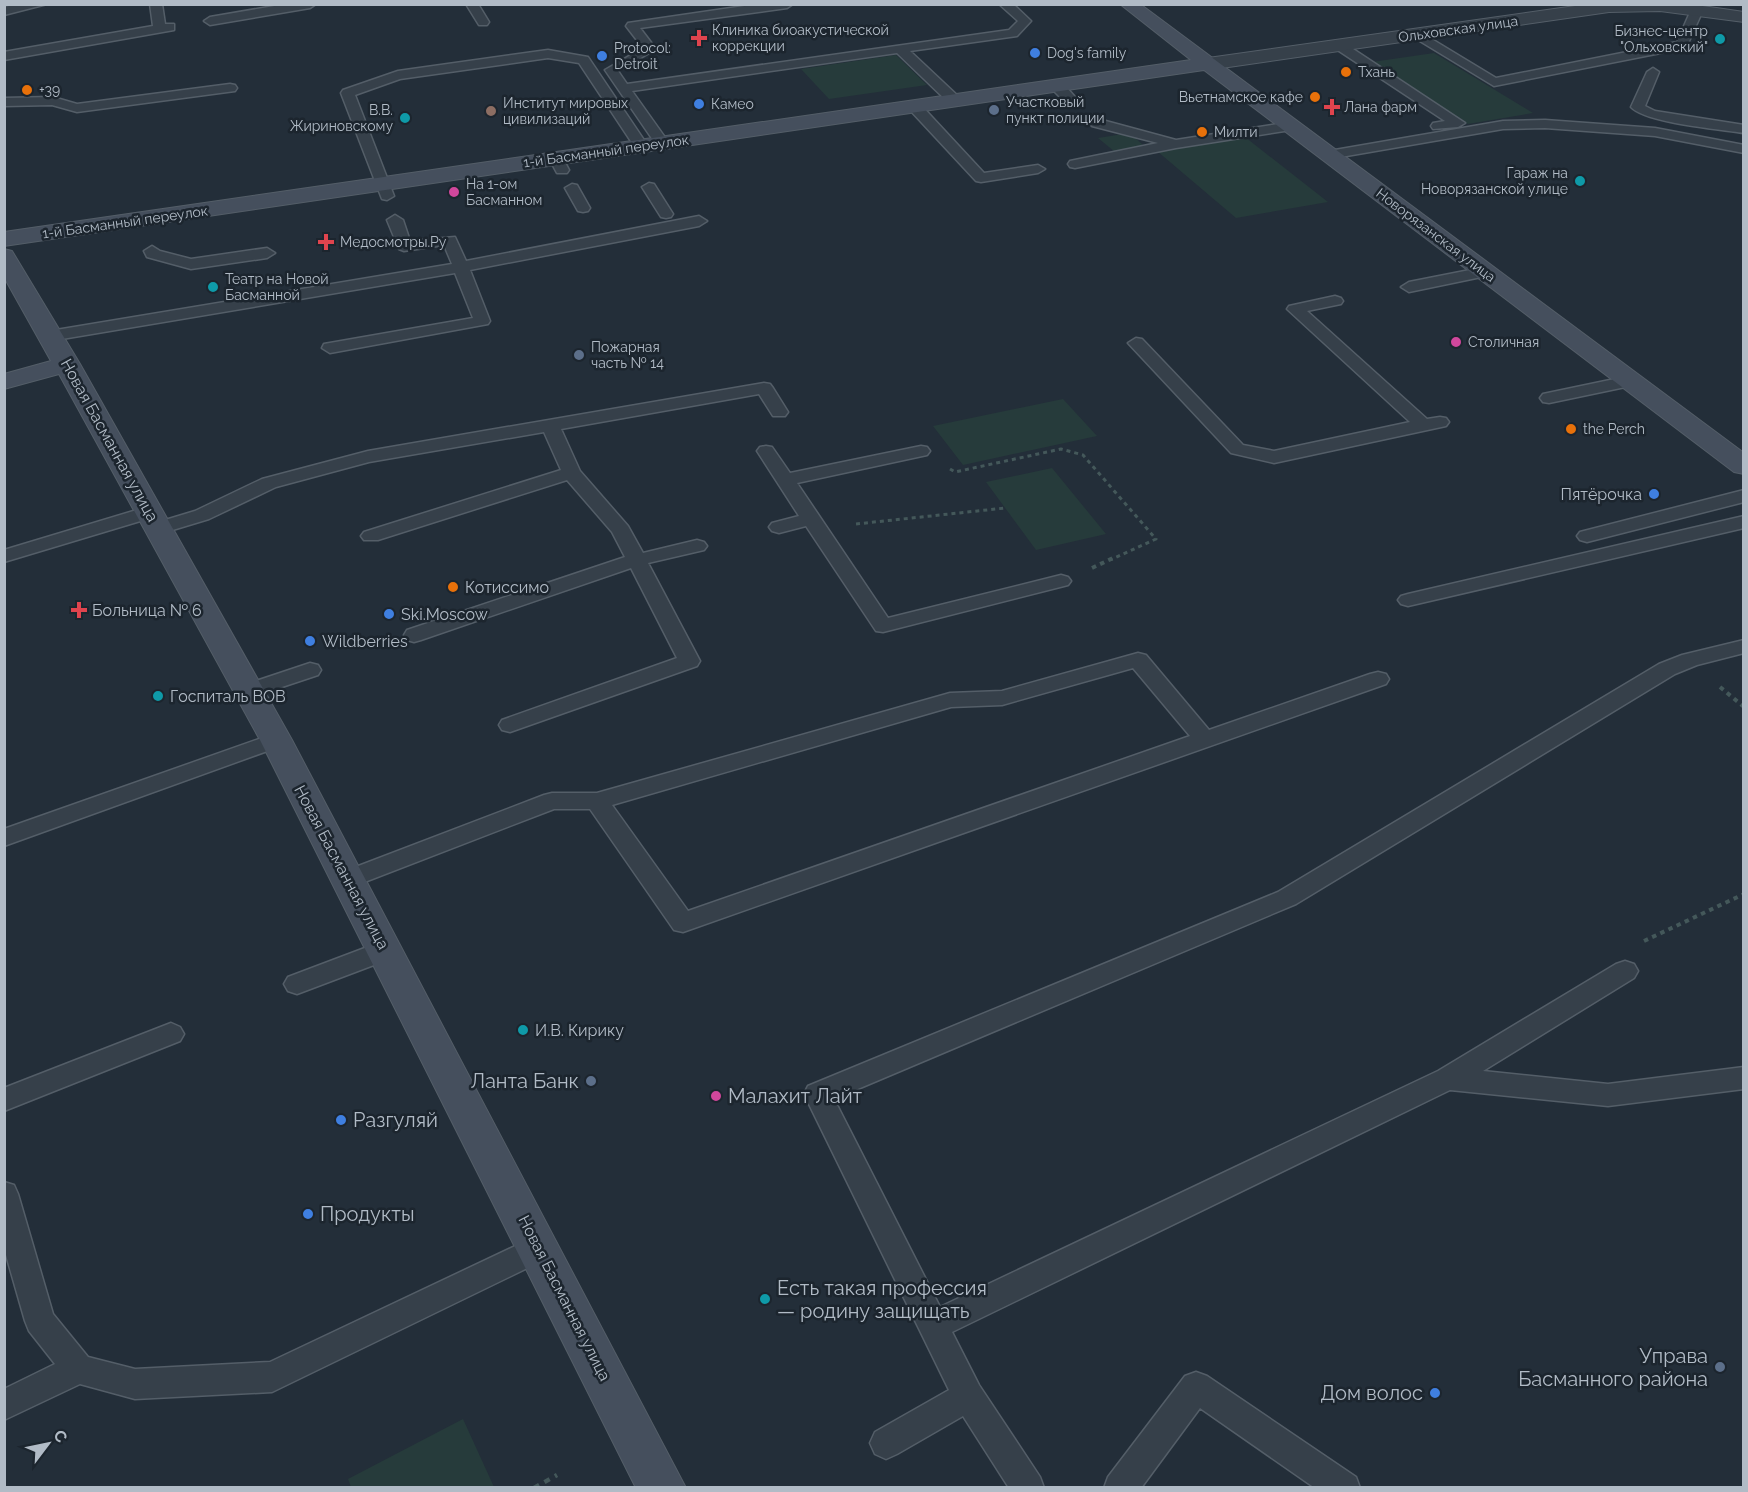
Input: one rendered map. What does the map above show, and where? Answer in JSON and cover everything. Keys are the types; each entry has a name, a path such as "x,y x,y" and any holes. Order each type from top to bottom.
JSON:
{"street":[{"name":"Новорязанская улица","path":"1128,4 1743,466"},
{"name":"Ольховская улица","path":"1208,64 1625,5 1660,6 1743,17"},
{"name":"1-й Басманный переулок","path":"4,239 150,224 385,190 559,164 632,151 662,143 954,100 1062,91 1208,64"},
{"name":"Новая Басманная улица","path":"4,255 155,520 276,740 350,879 662,1488"},
{"path":"4,382 59,350"}],"lane":[{"path":"4,11 41,4"},
{"path":"4,56 165,27 156,4"},
{"path":"210,21 310,4"},
{"path":"472,4 483,22"},
{"path":"662,143 611,70 650,49 632,26 787,4"},
{"path":"624,88 1013,33 1025,21 1005,4"},
{"path":"1416,35 1494,82 1682,45 1697,10"},
{"path":"1323,151 1458,123 1340,46"},
{"path":"900,49 954,100"},
{"path":"385,190 348,93 398,75 548,54 583,60 632,151"},
{"path":"1653,72 1638,107 1651,114 1743,129"},
{"path":"4,102 52,101 77,108 230,88"},
{"path":"914,106 981,178 1038,169"},
{"path":"1093,119 1097,123 1176,144"},
{"path":"1323,151 1503,125 1545,124 1655,132 1743,149"},
{"path":"1075,164 1125,156 1176,144 1291,126"},
{"path":"649,187 666,214"},
{"path":"572,188 583,208"},
{"path":"330,348 482,321 450,240 404,246 395,220"},
{"path":"59,350 461,267 699,221"},
{"path":"152,251 152,254 191,264 267,253"},
{"path":"1409,287 1485,272"},
{"path":"1136,343 1237,449 1274,457 1432,423 1295,309 1335,301"},
{"path":"1549,398 1629,381"},
{"path":"4,556 155,520 202,515 269,483 357,460 764,388 779,412"},
{"path":"510,725 689,661 621,530 571,473 551,426"},
{"path":"766,451 883,626 1061,581"},
{"path":"785,480 921,451"},
{"path":"371,536 571,473"},
{"path":"1587,537 1743,496"},
{"path":"1408,600 1743,522"},
{"path":"779,527 814,524"},
{"path":"414,635 636,560 697,546"},
{"path":"1028,1488 968,1396 818,1094 1287,898 1667,669 1690,660 1743,646"},
{"path":"350,879 552,801 597,801 950,700 1002,698 1138,660 1205,739"},
{"path":"249,691 310,670"},
{"path":"597,801 683,923 1378,679"},
{"path":"4,838 276,740"},
{"path":"297,984 386,950"},
{"path":"932,1326 1448,1079 1625,970"},
{"path":"4,1100 171,1034"},
{"path":"1448,1079 1608,1095 1743,1078"},
{"path":"4,1194 40,1321 78,1369 135,1383 272,1377 540,1248"},
{"path":"4,1405 78,1369"},
{"path":"1120,1488 1196,1387 1344,1488"},
{"path":"886,1443 968,1396"}],"path":[{"path":"921,451 956,472 1061,449 1083,455 1156,539 1061,581"},
{"path":"814,524 1005,508"},
{"path":"1625,970 1614,955 1743,894"},
{"path":"534,1488 557,1475"}],"green space":[{"path":"1434,53 1533,113 1468,124 1372,62"},
{"path":"896,55 927,85 829,99 801,69"},
{"path":"1132,135 1142,144 1141,147 1115,152 1098,138"},
{"path":"1245,137 1328,202 1236,218 1157,151"},
{"path":"1063,399 1097,436 963,465 933,426"},
{"path":"1052,468 1106,534 1036,550 986,482"},
{"path":"463,1419 494,1487 351,1487 348,1479"}],"place":[{"name":"Клиника биоакустической коррекции","path":"699,38"},
{"name":"Бизнес-центр \"Ольховский\"","path":"1720,39"},
{"name":"Dog's family","path":"1035,53"},
{"name":"Protocol: Detroit","path":"602,56"},
{"name":"Тхань","path":"1346,72"},
{"name":"+39","path":"27,90"},
{"name":"Вьетнамское кафе","path":"1315,97"},
{"name":"Камео","path":"699,104"},
{"name":"Лана фарм","path":"1332,107"},
{"name":"Участковый пункт полиции","path":"994,110"},
{"name":"Институт мировых цивилизаций","path":"491,111"},
{"name":"В.В. Жириновскому","path":"405,118"},
{"name":"Милти","path":"1202,132"},
{"name":"Гараж на Новорязанской улице","path":"1580,181"},
{"name":"На 1-ом Басманном","path":"454,192"},
{"name":"Медосмотры.Ру","path":"326,242"},
{"name":"Театр на Новой Басманной","path":"213,287"},
{"name":"Столичная","path":"1456,342"},
{"name":"Пожарная часть № 14","path":"579,355"},
{"name":"the Perch","path":"1571,429"},
{"name":"Пятёрочка","path":"1654,494"},
{"name":"Котиссимо","path":"453,587"},
{"name":"Больница № 6","path":"79,610"},
{"name":"Ski.Moscow","path":"389,614"},
{"name":"Wildberries","path":"310,641"},
{"name":"Госпиталь ВОВ","path":"158,696"},
{"name":"И.В. Кирику","path":"523,1030"},
{"name":"Ланта Банк","path":"591,1081"},
{"name":"Малахит Лайт","path":"716,1096"},
{"name":"Разгуляй","path":"341,1120"},
{"name":"Продукты","path":"308,1214"},
{"name":"Есть такая профессия — родину защищать","path":"765,1299"},
{"name":"Управа Басманного района","path":"1720,1367"},
{"name":"Дом волос","path":"1435,1393"}]}
